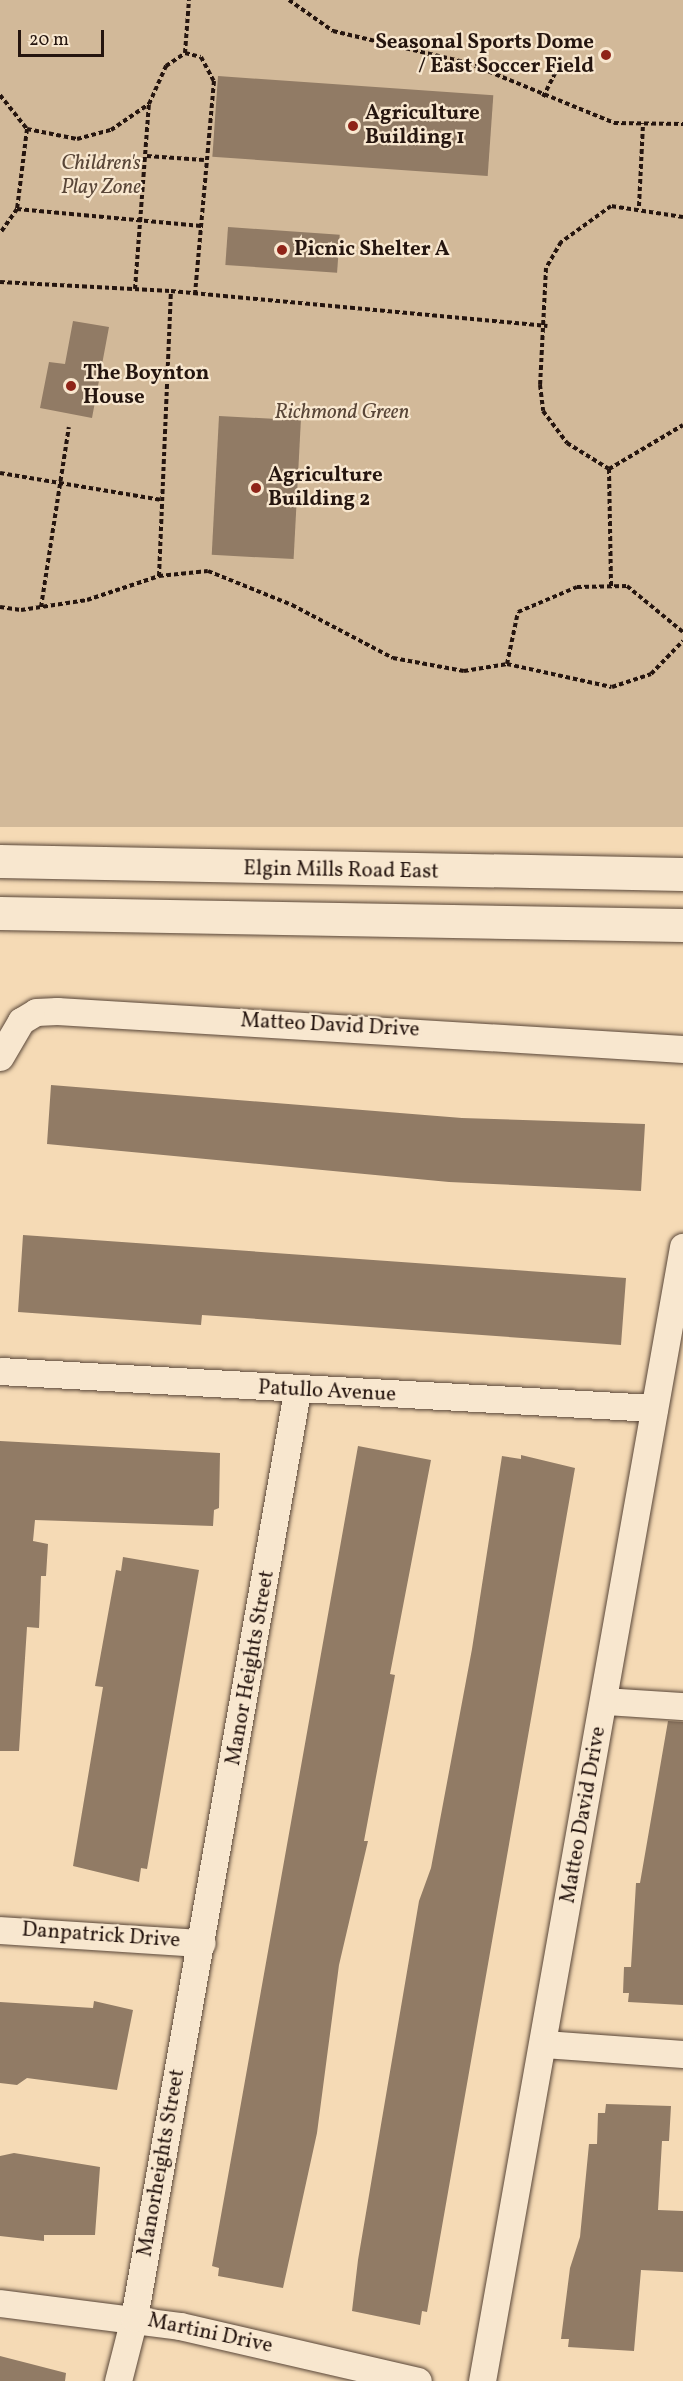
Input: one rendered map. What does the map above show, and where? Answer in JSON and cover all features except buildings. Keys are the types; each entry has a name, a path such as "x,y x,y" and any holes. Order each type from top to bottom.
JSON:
{"main road":[{"name":"Elgin Mills Road East","path":"0,861 423,873 683,874"},
{"path":"0,913 683,925"}],"street":[{"name":"Matteo David Drive","path":"0,1057 21,1021 36,1012 57,1011 683,1049"},
{"name":"Matteo David Drive","path":"482,2381 605,1701 683,1247"},
{"name":"Patullo Avenue","path":"0,1371 297,1392 654,1408"},
{"name":"Manor Heights Street","path":"202,1943 297,1392"},
{"path":"605,1701 683,1706"},
{"name":"Danpatrick Drive","path":"0,1930 202,1943"},
{"name":"Manorheights Street","path":"118,2381 134,2318 202,1943"},
{"path":"544,2044 683,2054"},
{"name":"Martini Drive","path":"0,2303 134,2318 418,2381"}],"path":[{"path":"185,53 189,0"},
{"path":"289,0 333,31 468,63 543,97 614,123 683,124"},
{"path":"135,289 147,156 148,104 165,66 185,53 201,57 214,81 204,160 195,294"},
{"path":"543,97 558,68"},
{"path":"0,95 27,129 77,139 111,130 148,104"},
{"path":"639,206 643,123"},
{"path":"0,233 17,209 27,129"},
{"path":"147,156 204,160"},
{"path":"609,469 567,443 543,411 540,384 547,326 546,268 561,242 611,206 639,206 683,217"},
{"path":"17,209 201,226"},
{"path":"0,282 171,291 547,326"},
{"path":"159,576 171,291"},
{"path":"609,469 683,425"},
{"path":"41,607 69,427"},
{"path":"609,469 611,586"},
{"path":"0,473 162,500"},
{"path":"0,607 41,607 159,576 208,571 292,605 393,658 464,670 507,664 612,687 651,674 683,640"},
{"path":"507,664 518,612 577,587 627,586 683,632"}],"green space":[{"name":"Richmond Green","path":"0,0 683,0 683,827 0,827"}],"place":[{"name":"Seasonal Sports Dome / East Soccer Field","path":"606,55"},
{"name":"Agriculture Building 1","path":"353,126"},
{"name":"Picnic Shelter A","path":"282,250"},
{"name":"The Boynton House","path":"71,386"},
{"name":"Agriculture Building 2","path":"256,488"}],"park label":[{"name":"Children's Play Zone","path":"101,176"}]}
